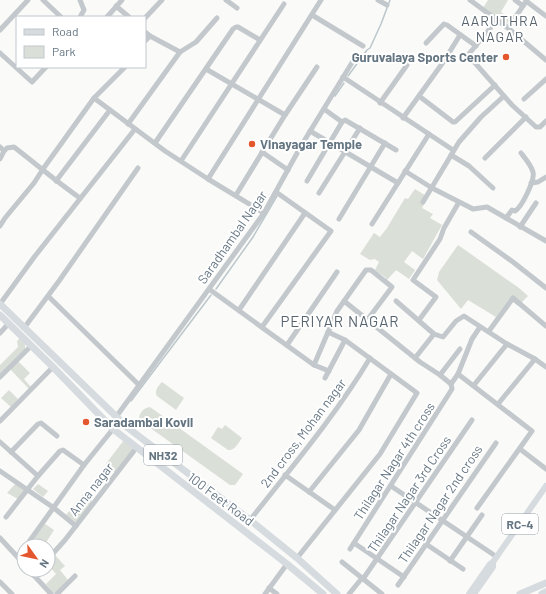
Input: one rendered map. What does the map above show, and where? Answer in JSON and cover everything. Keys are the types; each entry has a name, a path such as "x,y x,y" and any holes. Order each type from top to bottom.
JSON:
{"highway":[{"name":"100 Feet Road","path":"0,304 128,428 250,520 297,558 337,594"},
{"name":"100 Feet Road","path":"0,316 32,346 113,429 288,564 323,594"},
{"path":"520,594 546,583"},
{"path":"542,594 546,592"}],"main road":[{"name":"RC-4","path":"469,594 490,564 495,560 546,486"},
{"name":"RC-4","path":"474,594 493,567 495,560"}],"street":[{"path":"0,30 28,0"},
{"path":"80,0 84,10 81,16"},
{"path":"108,16 122,0"},
{"path":"146,17 162,0"},
{"path":"226,0 237,8"},
{"path":"378,0 387,5"},
{"path":"470,0 508,28 546,60"},
{"path":"515,0 526,2 546,16"},
{"path":"46,1 59,16"},
{"path":"208,179 312,15 319,1"},
{"path":"508,28 526,2"},
{"path":"181,161 284,4"},
{"path":"116,6 128,16"},
{"path":"312,15 363,46"},
{"path":"128,124 180,52 196,42 217,18"},
{"path":"497,20 468,55 504,96 538,128 546,121"},
{"path":"426,43 444,24 476,46"},
{"path":"155,143 233,29 236,27 260,40"},
{"path":"146,33 180,52"},
{"path":"403,118 444,61 460,35"},
{"path":"146,41 150,36"},
{"path":"0,53 15,63"},
{"name":"Saradhambal Nagar","path":"116,417 264,213 310,131 354,61"},
{"path":"380,103 407,65"},
{"path":"236,195 285,115 317,67"},
{"path":"19,68 32,82 45,68"},
{"path":"0,226 34,183 94,98 124,68"},
{"path":"206,69 285,115"},
{"path":"343,77 380,103 429,134 469,166 493,188"},
{"path":"524,99 546,79"},
{"path":"419,96 455,122 495,85"},
{"path":"423,202 452,153 481,117 504,96"},
{"path":"94,98 181,161 264,213"},
{"path":"56,181 110,110"},
{"path":"324,110 342,122"},
{"path":"485,158 526,117"},
{"path":"306,181 344,120 396,150"},
{"path":"319,192 360,128"},
{"path":"0,304 35,256 135,129"},
{"path":"310,131 398,183"},
{"path":"372,224 429,134"},
{"path":"339,219 385,143"},
{"path":"0,159 2,149 14,147 56,181 80,198"},
{"path":"262,152 288,170"},
{"path":"506,218 510,211 515,211 520,207 533,177 532,170 521,153"},
{"path":"24,328 138,168"},
{"path":"406,171 432,188 459,202 473,209 487,207 546,241"},
{"path":"531,182 538,182 546,177"},
{"path":"262,327 332,232 276,192"},
{"path":"419,320 436,297 413,280 440,239 459,202"},
{"path":"520,226 536,203"},
{"path":"239,310 305,213"},
{"path":"471,232 546,288"},
{"path":"314,365 337,311 366,270 391,285 391,289 368,319"},
{"path":"287,345 337,272"},
{"path":"209,289 314,365 329,371"},
{"path":"48,296 138,385"},
{"path":"489,331 513,298 546,326"},
{"path":"344,301 440,375 451,387"},
{"path":"396,301 434,334 443,337 456,322 464,316 546,367"},
{"path":"0,333 9,324"},
{"name":"Thilagar Nagar 4th cross","path":"350,549 391,486 451,387 458,374 472,339 480,327"},
{"path":"297,558 380,454 417,393 345,340 328,332"},
{"path":"416,358 434,334"},
{"path":"325,378 345,340"},
{"path":"474,385 507,344"},
{"path":"0,377 32,346"},
{"path":"440,375 460,349"},
{"name":"2nd cross, Mohan nagar","path":"250,520 286,475 356,381 370,358"},
{"path":"498,404 535,359"},
{"path":"0,421 53,367"},
{"path":"309,492 359,430 391,374"},
{"path":"458,374 532,431 477,508"},
{"path":"32,538 84,465 113,429 116,417"},
{"name":"Thilagar Nagar 3rd Cross","path":"349,594 378,560 472,420"},
{"path":"11,452 38,424 41,423 57,436"},
{"path":"0,442 38,476"},
{"name":"Thilagar Nagar 2nd cross","path":"398,585 496,443"},
{"name":"Anna nagar","path":"0,471 54,508 76,526 137,447"},
{"path":"520,449 546,469"},
{"path":"6,517 60,451 63,450 84,465"},
{"path":"286,475 335,510"},
{"path":"391,486 495,560"},
{"path":"450,561 482,515"},
{"path":"56,550 76,526"},
{"path":"0,538 16,554"},
{"path":"354,543 404,577"},
{"path":"426,544 463,569"},
{"path":"342,562 382,594"},
{"path":"265,594 288,564"},
{"path":"57,594 75,576"},
{"path":"36,578 51,594"},
{"path":"0,582 12,594"},
{"path":"270,588 277,594"}],"green space":[{"path":"488,0 508,0 501,12 510,19 506,25 483,8"},
{"path":"415,189 428,197 422,208 433,214 430,218 442,225 423,259 412,251 404,262 415,270 409,279 396,270 387,280 375,270 379,262 375,259 370,260 360,254 374,233 380,237 405,198 408,199"},
{"path":"458,245 528,296 518,306 509,299 496,317 468,300 461,309 437,280 439,272"},
{"path":"20,338 25,343 25,349 0,374 0,365 18,347 17,341"},
{"path":"18,361 30,373 24,379 31,387 29,389 10,369"},
{"path":"162,382 184,398 176,410 156,394 156,390"},
{"path":"9,390 18,399 11,407 1,398"},
{"path":"150,407 243,474 235,485 230,485 142,422 139,417 141,413 144,409"},
{"path":"225,425 242,438 233,449 230,450 211,438 218,427 222,429"},
{"path":"124,440 133,449 115,473 105,465"},
{"path":"15,484 24,490 18,499 7,493"},
{"path":"38,484 48,491 43,497 33,489"},
{"path":"83,494 93,502 77,523 66,515"},
{"path":"45,524 54,530 49,538 34,538"},
{"path":"56,556 65,566 60,570 68,580 54,594 46,584 52,578 56,578"}],"waterway":[{"path":"348,76 370,48 390,0"},
{"path":"335,96 344,83"},
{"path":"216,289 253,237 277,196"},
{"path":"131,401 211,295"}],"place":[{"name":"Guruvalaya Sports Center","path":"506,57"},
{"name":"Vinayagar Temple","path":"252,144"},
{"name":"Saradambal Kovil","path":"86,422"}],"district":[{"name":"AARUTHRA NAGAR","path":"500,28"},
{"name":"PERIYAR NAGAR","path":"340,321"}]}
